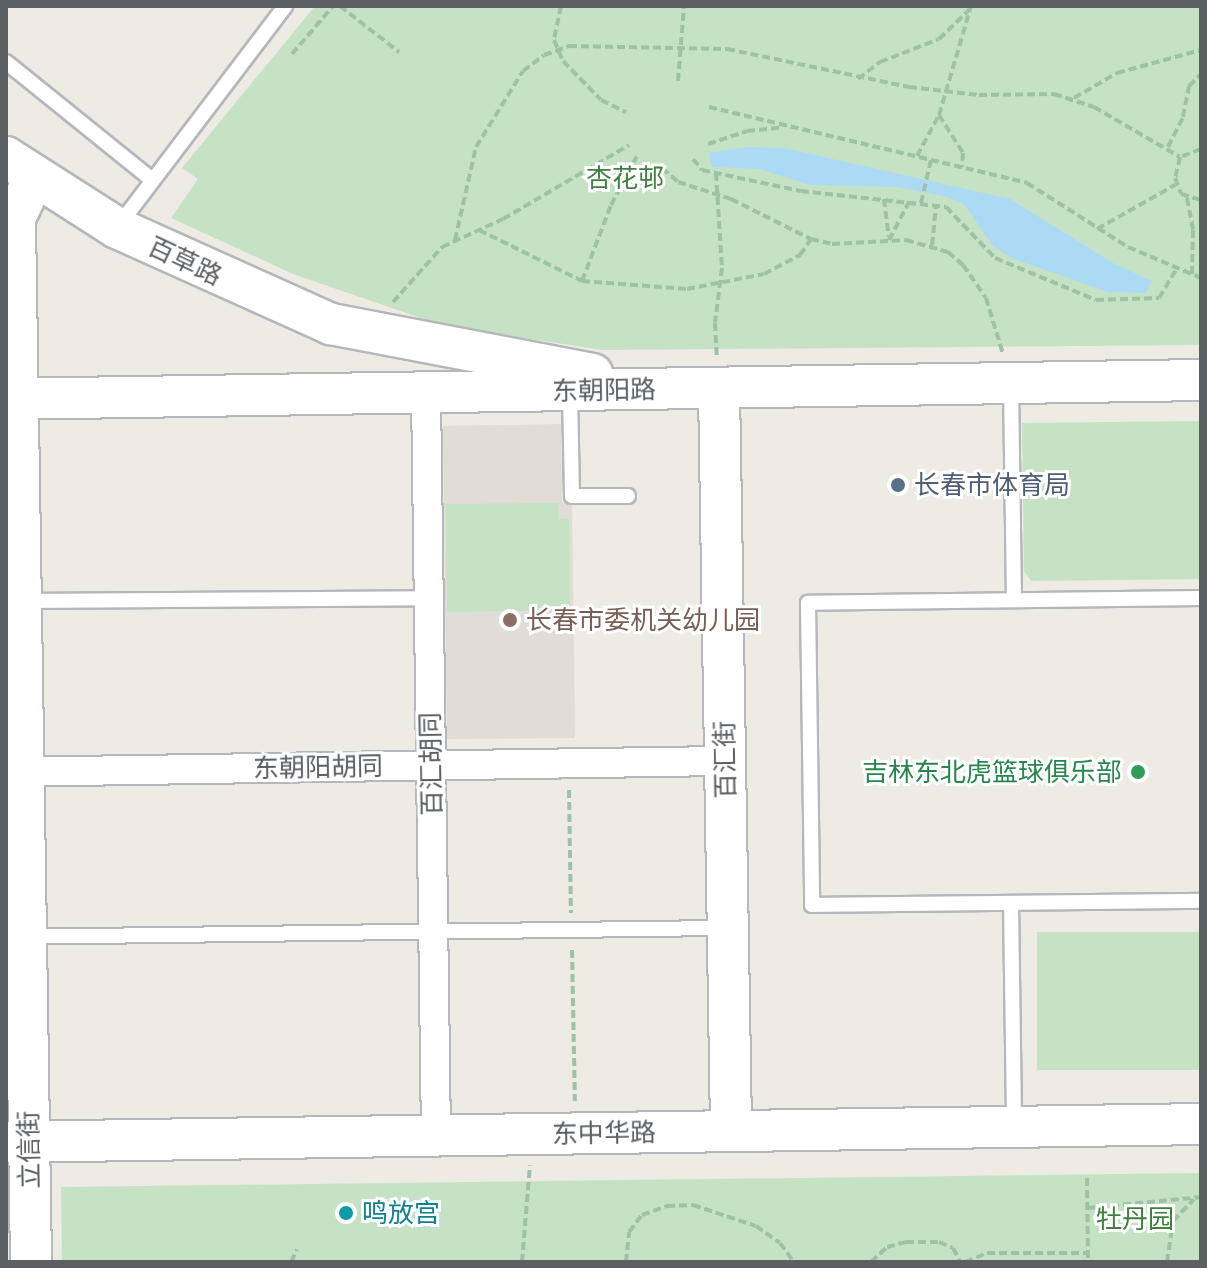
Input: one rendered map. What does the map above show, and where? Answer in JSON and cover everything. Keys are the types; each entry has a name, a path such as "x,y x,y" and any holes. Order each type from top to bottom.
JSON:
{"street":[{"name":"百草路","path":"20,168 117,228 302,313 379,334 659,389"},
{"name":"立信街","path":"20,168 15,218 12,399 17,1142 31,1262"},
{"path":"379,334 416,360 426,392"},
{"name":"东朝阳路","path":"12,399 1201,380"},
{"name":"百汇街","path":"719,388 731,1131"},
{"name":"百汇胡同","path":"426,392 436,1136"},
{"name":"东朝阳胡同","path":"15,772 725,761"},
{"name":"东中华路","path":"17,1142 1201,1124"}],"lane":[{"path":"117,228 285,6"},
{"path":"6,62 152,180"},
{"path":"1011,383 1014,600"},
{"path":"570,390 572,496 628,496"},
{"path":"14,602 429,598"},
{"path":"1201,598 808,603 812,905 1201,901"},
{"path":"1011,903 1014,1127"},
{"path":"16,937 728,928"}],"path":[{"path":"292,54 333,6"},
{"path":"340,6 399,52"},
{"path":"561,6 556,48 574,76 601,100 626,112"},
{"path":"678,81 684,6"},
{"path":"858,79 880,62 939,39 971,7"},
{"path":"917,156 939,115 942,92 971,7"},
{"path":"455,240 461,190 476,147 503,97 523,71 556,48 682,46 748,52 858,79 942,92 1040,92 1074,98 1168,147 1180,157"},
{"path":"1074,98 1117,73 1201,50"},
{"path":"1168,147 1183,117 1189,86 1201,74"},
{"path":"709,107 1027,183 1097,229 1201,278"},
{"path":"939,115 963,153 962,167"},
{"path":"708,144 747,131 787,126"},
{"path":"379,334 407,281 455,240 479,230 629,145"},
{"path":"1180,157 1201,149"},
{"path":"582,281 611,205 637,156"},
{"path":"1175,185 1180,157"},
{"path":"693,159 702,170 801,191 910,200 936,206 956,213 995,258 1096,300 1159,298 1177,268"},
{"path":"921,203 931,160"},
{"path":"662,168 678,182 715,194 811,239 832,244 889,240 932,245 963,265 986,298 1011,383"},
{"path":"716,173 721,284 715,323 719,388"},
{"path":"1097,229 1175,185"},
{"path":"1175,185 1187,198 1193,230 1192,275"},
{"path":"884,198 889,240"},
{"path":"1187,198 1201,200"},
{"path":"889,240 910,200"},
{"path":"932,245 936,206"},
{"path":"479,230 582,281 687,289 764,274 800,255 811,239"},
{"path":"522,1262 530,1198 529,1134"},
{"path":"1087,1178 1088,1262"},
{"path":"1087,1208 1198,1198"},
{"path":"1167,1262 1173,1221 1198,1198"},
{"path":"626,1262 629,1232 642,1215 667,1206 693,1205 756,1226 794,1262"},
{"path":"871,1262 887,1247 906,1242 939,1242 953,1248 963,1262 987,1253 1087,1253"},
{"path":"291,1262 297,1249"}],"shaded area":[{"name":"长春市委机关幼儿园","path":"561,424 562,502 572,502 575,738 447,739 443,426"}],"green space":[{"name":"杏花邨","path":"315,6 1201,6 1201,345 603,350 444,326 293,274 171,218 198,179 182,168"},
{"path":"1201,421 1201,579 1031,581 1024,571 1022,423"},
{"path":"558,503 559,519 569,519 570,610 447,612 446,504"},
{"path":"1037,932 1201,932 1201,1070 1037,1070"},
{"name":"牡丹园","path":"1201,1173 1201,1262 62,1262 61,1187"}],"water":[{"path":"746,147 784,148 1010,199 1113,263 1152,281 1146,293 1108,292 1011,258 992,245 965,205 948,197 897,187 810,185 759,169 712,167 709,153"}],"place":[{"name":"长春市体育局","path":"898,485"},
{"name":"长春市委机关幼儿园","path":"510,620"},
{"name":"吉林东北虎篮球俱乐部","path":"1138,772"},
{"name":"鸣放宫","path":"346,1213"}]}
